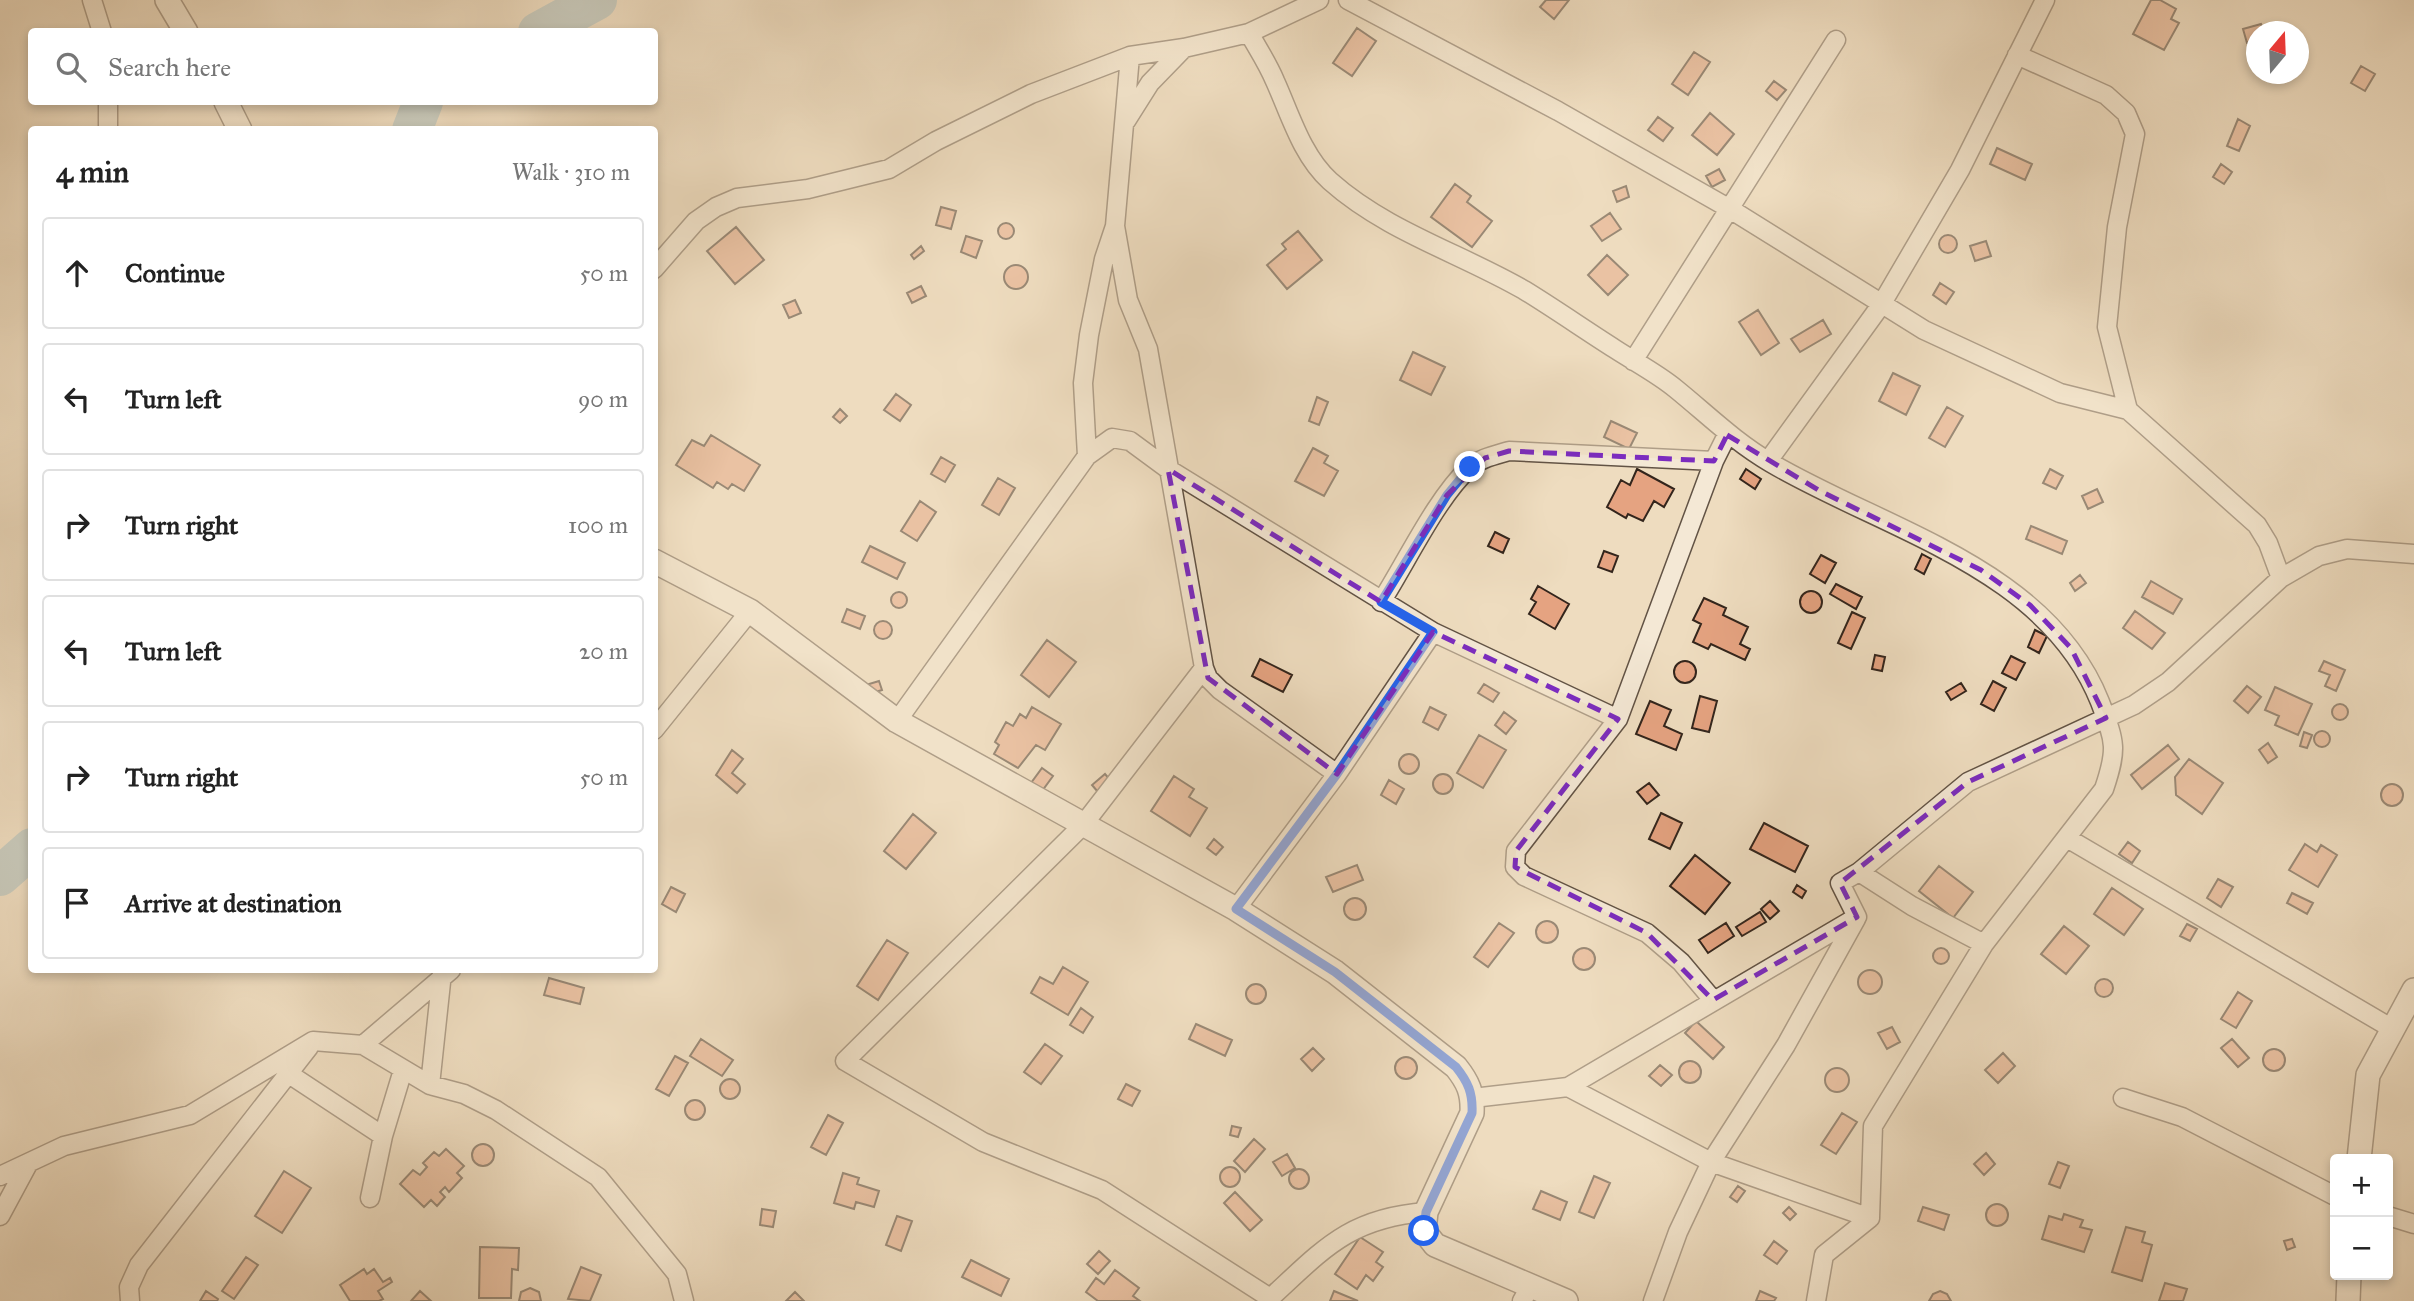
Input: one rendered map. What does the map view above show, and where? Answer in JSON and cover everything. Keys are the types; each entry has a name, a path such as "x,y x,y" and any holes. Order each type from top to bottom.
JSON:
{"street":[{"path":"92,0 101,28"},
{"path":"167,0 184,28"},
{"path":"658,264 696,221 716,206 737,198 808,189 889,169 936,141 1031,94 1130,56 1184,48 1250,33 1319,0"},
{"path":"1348,0 1558,111 1730,209 1881,305 2000,368 2060,393 2128,410 2257,525 2268,543 2281,578"},
{"path":"1768,461 1881,305 1960,170 2045,0"},
{"path":"1250,33 1274,77 1301,140 1329,180 1380,217 1523,290 1675,388 1727,435 1768,461 1819,491 1981,570 2030,605 2071,648 2089,676 2115,743 2114,758 2104,789 1984,944 1873,1126 1870,1218 1824,1255 1816,1301"},
{"path":"1633,361 1836,40"},
{"path":"1124,124 1150,83 1184,48"},
{"path":"2017,55 2106,95 2126,113 2135,134 2115,239 2107,327 2128,410"},
{"path":"1087,456 1083,383 1104,259 1115,226 1130,56"},
{"path":"108,105 108,126"},
{"path":"228,105 238,126"},
{"path":"1115,226 1128,300 1148,349 1204,668 1208,678 1220,690 1337,774"},
{"path":"1713,1000 1681,962 1647,933 1524,876 1515,867 1516,851 1618,719 1714,461 1727,435"},
{"path":"898,721 1087,456 1112,438 1130,442 1168,469 1433,632 1618,719"},
{"path":"1381,602 1447,495 1470,467 1485,458 1510,452 1714,461"},
{"path":"1857,917 1840,883 1859,872 1968,782 2106,718 2168,682 2281,578 2319,556 2347,550 2414,554"},
{"path":"658,563 750,611 898,721 1236,909 1335,972 1456,1067 1467,1081 1473,1098 1472,1113 1426,1212 1424,1231 1435,1245 1526,1294 1566,1301"},
{"path":"658,725 750,611"},
{"path":"1236,909 1337,774 1433,632"},
{"path":"1204,668 1083,825 845,1061 984,1142 1102,1190 1269,1300 1326,1246 1365,1223 1394,1214 1426,1212"},
{"path":"2067,838 2391,1028"},
{"path":"1859,872 1912,906 1984,944"},
{"path":"1473,1098 1568,1087 1857,917"},
{"path":"1653,1301 1678,1232 1711,1161 1786,1045 1857,917"},
{"path":"363,1045 444,973"},
{"path":"430,1085 445,973"},
{"path":"2359,1154 2368,1075 2391,1028 2414,990"},
{"path":"130,1301 129,1287 139,1265 313,1041"},
{"path":"0,1176 64,1146 190,1115 313,1041 363,1045 430,1085 464,1094 496,1110 598,1177 677,1274 682,1300"},
{"path":"370,1198 383,1136 403,1070"},
{"path":"289,1074 383,1136"},
{"path":"1568,1087 1711,1161 1870,1218"},
{"path":"2123,1098 2182,1117 2330,1193"},
{"path":"0,1216 29,1164"},
{"path":"2391,1217 2414,1224"},
{"path":"2348,1301 2349,1280"}],"highlighted area":[{"path":"1727,435 1820,491 1981,570 2030,605 2071,648 2106,718 1968,782 1840,883 1857,917 1713,1000 1647,933 1515,867 1516,851 1618,719 1433,632 1337,774 1208,678 1168,469 1381,602 1447,495 1485,458 1509,451 1714,461"}],"building":[{"path":"1546,0 1569,0 1554,19 1540,7"},
{"path":"2151,0 2160,0 2176,9 2171,19 2179,23 2164,50 2133,34"},
{"path":"1357,28 1376,41 1352,76 1333,63"},
{"path":"1694,52 1710,62 1688,95 1672,84"},
{"path":"2361,66 2375,74 2365,91 2351,83"},
{"path":"1774,81 1786,90 1777,100 1766,91"},
{"path":"1710,113 1734,134 1717,155 1692,135"},
{"path":"1658,117 1673,128 1663,141 1648,130"},
{"path":"2238,119 2250,126 2239,151 2227,146"},
{"path":"1997,148 2032,164 2025,180 1990,164"},
{"path":"2221,164 2232,172 2224,184 2213,177"},
{"path":"1719,169 1725,180 1712,187 1706,176"},
{"path":"1455,184 1471,196 1467,202 1492,221 1472,247 1431,217"},
{"path":"1626,186 1629,197 1617,202 1613,191"},
{"path":"941,207 956,211 951,229 936,225"},
{"path":"1610,213 1621,229 1602,241 1591,226"},
{"path":"1006,223 1014,231 1006,239 998,231"},
{"path":"736,227 764,260 735,284 707,251"},
{"path":"1298,231 1322,260 1287,289 1267,265 1286,249 1282,244"},
{"path":"1948,235 1954,238 1957,244 1954,250 1948,253 1942,250 1939,244 1942,238"},
{"path":"966,236 982,241 976,258 961,252"},
{"path":"1986,241 1991,256 1975,261 1970,246"},
{"path":"921,246 924,251 914,259 911,255"},
{"path":"1607,255 1628,275 1608,295 1588,275"},
{"path":"1016,265 1024,269 1028,277 1024,285 1016,289 1008,285 1004,277 1008,269"},
{"path":"1940,283 1954,292 1946,304 1933,295"},
{"path":"921,286 926,296 912,303 907,293"},
{"path":"795,300 801,313 789,318 783,305"},
{"path":"1758,310 1779,343 1761,355 1739,322"},
{"path":"1823,320 1831,334 1800,352 1791,339"},
{"path":"1413,352 1445,367 1431,395 1400,380"},
{"path":"1893,373 1920,386 1906,415 1879,401"},
{"path":"896,394 911,405 900,421 884,410"},
{"path":"1317,397 1328,402 1319,425 1309,421"},
{"path":"1947,407 1963,416 1945,447 1929,438"},
{"path":"840,409 847,416 840,423 833,417"},
{"path":"1611,421 1637,433 1629,449 1604,437"},
{"path":"711,435 760,465 744,491 732,484 728,489 717,482 713,488 676,465 692,440 704,446"},
{"path":"1313,448 1328,456 1324,463 1338,471 1324,496 1295,481"},
{"path":"941,457 955,465 945,482 931,474"},
{"path":"1637,469 1674,489 1664,507 1654,501 1643,521 1628,514 1626,518 1607,507 1621,480 1630,485"},
{"path":"1746,469 1761,479 1755,489 1740,479"},
{"path":"2050,469 2063,476 2056,489 2043,483"},
{"path":"998,478 1015,488 999,515 982,505"},
{"path":"2097,489 2103,502 2088,509 2082,496"},
{"path":"920,501 936,512 917,541 901,531"},
{"path":"2031,526 2067,541 2062,554 2026,539"},
{"path":"1495,532 1509,539 1503,553 1488,546"},
{"path":"870,546 905,563 897,579 862,562"},
{"path":"1604,551 1618,556 1612,572 1598,567"},
{"path":"1922,554 1931,559 1924,574 1915,569"},
{"path":"1821,555 1836,563 1825,583 1810,574"},
{"path":"2080,575 2086,583 2075,591 2070,583"},
{"path":"2151,581 2182,599 2173,614 2142,597"},
{"path":"1836,584 1862,597 1856,609 1830,594"},
{"path":"1538,586 1569,604 1555,629 1529,614 1536,602 1531,599"},
{"path":"1811,591 1819,594 1822,602 1819,610 1811,613 1803,610 1800,602 1803,594"},
{"path":"899,592 907,600 899,608 891,600"},
{"path":"1704,598 1726,608 1723,615 1748,627 1740,644 1750,649 1745,660 1711,644 1708,649 1693,642 1701,624 1693,620"},
{"path":"847,609 865,616 860,629 842,622"},
{"path":"2135,611 2165,633 2152,649 2123,628"},
{"path":"1852,612 1865,618 1851,649 1838,643"},
{"path":"879,621 887,621 892,630 890,637 879,639 874,634 874,626"},
{"path":"2035,630 2047,636 2039,653 2028,647"},
{"path":"1047,640 1076,662 1049,697 1021,675"},
{"path":"1875,655 1885,657 1882,671 1872,669"},
{"path":"2011,656 2025,663 2016,680 2002,673"},
{"path":"1260,659 1292,675 1283,692 1252,676"},
{"path":"1685,661 1693,664 1696,672 1693,680 1685,683 1677,680 1674,672 1677,664"},
{"path":"2324,661 2345,670 2336,691 2325,686 2330,675 2319,671"},
{"path":"879,681 882,690 869,694 866,685"},
{"path":"1993,681 2006,688 1994,711 1981,704"},
{"path":"1961,683 1966,691 1951,700 1946,692"},
{"path":"1484,684 1499,693 1493,702 1478,693"},
{"path":"2247,686 2261,697 2248,713 2234,701"},
{"path":"2275,687 2312,704 2298,735 2275,725 2279,716 2265,710"},
{"path":"1700,696 1717,701 1709,732 1692,728"},
{"path":"1650,701 1671,710 1664,726 1682,734 1676,750 1636,734"},
{"path":"2337,704 2343,704 2348,712 2346,718 2337,720 2332,715 2332,709"},
{"path":"1032,707 1061,724 1045,750 1036,745 1018,768 994,754 999,745 995,742 1006,722 1013,726 1020,714 1026,718"},
{"path":"1430,707 1446,715 1438,730 1423,722"},
{"path":"1504,712 1516,721 1506,734 1495,725"},
{"path":"2319,731 2325,731 2330,739 2328,745 2319,747 2314,742 2314,736"},
{"path":"2304,732 2312,735 2307,748 2300,746"},
{"path":"1479,735 1506,750 1483,788 1457,773"},
{"path":"2268,743 2277,757 2268,763 2259,750"},
{"path":"2168,745 2179,759 2142,789 2131,775"},
{"path":"732,750 743,759 732,773 745,784 737,793 716,775"},
{"path":"1409,754 1416,757 1419,764 1416,771 1409,774 1402,771 1399,764 1402,757"},
{"path":"2189,759 2223,783 2202,814 2176,795 2175,777"},
{"path":"1042,768 1053,776 1042,791 1031,783"},
{"path":"1105,774 1111,781 1098,792 1092,785"},
{"path":"1443,774 1450,777 1453,784 1450,791 1443,794 1436,791 1433,784 1436,777"},
{"path":"1174,776 1194,789 1189,797 1207,808 1190,836 1151,811"},
{"path":"1389,780 1404,789 1396,804 1381,795"},
{"path":"1649,783 1659,795 1647,804 1637,792"},
{"path":"2392,784 2400,787 2403,795 2400,803 2392,806 2384,803 2381,795 2384,787"},
{"path":"1661,813 1682,823 1670,849 1649,839"},
{"path":"913,814 936,833 906,869 884,851"},
{"path":"1764,823 1808,846 1795,872 1750,849"},
{"path":"1214,839 1223,847 1216,855 1207,848"},
{"path":"2128,842 2140,851 2132,863 2119,854"},
{"path":"2305,844 2317,852 2321,845 2337,855 2318,887 2289,870"},
{"path":"1695,855 1730,883 1705,914 1670,886"},
{"path":"1357,865 1363,880 1333,892 1326,877"},
{"path":"1939,866 1973,892 1953,918 1919,891"},
{"path":"2218,879 2233,887 2221,907 2207,898"},
{"path":"1797,885 1806,891 1802,898 1793,892"},
{"path":"671,887 685,894 676,912 662,904"},
{"path":"2112,888 2143,909 2124,935 2094,914"},
{"path":"2292,893 2313,903 2307,914 2287,903"},
{"path":"1355,898 1363,901 1366,909 1363,917 1355,920 1347,917 1344,909 1347,901"},
{"path":"1770,901 1779,911 1770,919 1761,909"},
{"path":"1760,912 1766,922 1742,936 1736,927"},
{"path":"1547,921 1555,924 1558,932 1555,940 1547,943 1539,940 1536,932 1539,924"},
{"path":"1499,923 1514,933 1488,967 1474,957"},
{"path":"1726,923 1734,936 1708,953 1699,940"},
{"path":"2187,924 2197,929 2190,941 2180,936"},
{"path":"2064,926 2089,946 2066,974 2041,954"},
{"path":"887,940 908,953 878,1000 857,986"},
{"path":"1584,948 1592,951 1595,959 1592,967 1584,970 1576,967 1573,959 1576,951"},
{"path":"1941,948 1947,950 1947,962 1941,964 1935,962 1933,956 1935,950"},
{"path":"1063,967 1088,982 1068,1015 1031,993 1040,977 1053,984"},
{"path":"1870,970 1881,977 1882,982 1875,993 1870,994 1859,987 1858,982 1865,971"},
{"path":"549,978 584,988 580,1004 544,995"},
{"path":"2104,979 2110,982 2113,988 2110,994 2104,997 2098,994 2095,988 2098,982"},
{"path":"1256,984 1263,987 1266,994 1263,1001 1256,1004 1249,1001 1246,994 1249,987"},
{"path":"2238,992 2252,1001 2236,1028 2221,1019"},
{"path":"1081,1008 1093,1017 1083,1033 1070,1025"},
{"path":"1696,1021 1724,1047 1713,1059 1685,1033"},
{"path":"1196,1024 1232,1040 1225,1056 1189,1039"},
{"path":"1892,1027 1900,1042 1887,1049 1878,1033"},
{"path":"701,1039 733,1060 722,1076 690,1056"},
{"path":"2232,1039 2249,1058 2238,1067 2221,1048"},
{"path":"1045,1044 1062,1056 1041,1084 1024,1072"},
{"path":"1313,1048 1324,1059 1312,1071 1301,1059"},
{"path":"2274,1049 2282,1052 2285,1060 2282,1068 2274,1071 2266,1068 2263,1060 2266,1052"},
{"path":"2003,1053 2015,1066 1998,1083 1985,1070"},
{"path":"675,1056 688,1063 669,1096 656,1089"},
{"path":"1406,1057 1414,1060 1417,1068 1414,1076 1406,1079 1398,1076 1395,1068 1398,1060"},
{"path":"1690,1061 1698,1064 1701,1072 1698,1080 1690,1083 1682,1080 1679,1072 1682,1064"},
{"path":"1660,1065 1672,1075 1661,1086 1649,1076"},
{"path":"1837,1068 1848,1075 1849,1080 1842,1091 1837,1092 1826,1085 1825,1080 1832,1069"},
{"path":"730,1079 737,1082 740,1089 737,1096 730,1099 723,1096 720,1089 723,1082"},
{"path":"1126,1084 1140,1091 1132,1106 1118,1099"},
{"path":"695,1100 702,1103 705,1110 702,1117 695,1120 688,1117 685,1110 688,1103"},
{"path":"1842,1113 1857,1122 1836,1154 1821,1145"},
{"path":"828,1115 843,1123 826,1155 811,1147"},
{"path":"1232,1126 1241,1128 1238,1137 1230,1135"},
{"path":"1254,1139 1265,1149 1245,1172 1234,1161"},
{"path":"483,1144 491,1147 494,1155 491,1163 483,1166 475,1163 472,1155 475,1147"},
{"path":"446,1149 464,1166 457,1173 462,1178 449,1192 445,1187 440,1192 445,1197 437,1206 431,1200 424,1207 400,1184 413,1170 420,1175 427,1167 423,1163 434,1152 439,1156"},
{"path":"1986,1153 1995,1164 1984,1175 1974,1164"},
{"path":"1287,1154 1295,1168 1282,1176 1273,1162"},
{"path":"2058,1162 2069,1166 2060,1188 2049,1184"},
{"path":"1230,1167 1237,1170 1240,1177 1237,1184 1230,1187 1223,1184 1220,1177 1223,1170"},
{"path":"1299,1169 1306,1172 1309,1179 1306,1186 1299,1189 1292,1186 1289,1179 1292,1172"},
{"path":"284,1171 311,1188 282,1233 255,1216"},
{"path":"843,1173 859,1178 857,1184 879,1191 874,1207 856,1202 854,1209 834,1203"},
{"path":"1594,1176 1610,1183 1594,1218 1579,1212"},
{"path":"1738,1186 1745,1191 1737,1202 1730,1197"},
{"path":"1541,1191 1567,1202 1560,1220 1533,1209"},
{"path":"1235,1192 1262,1220 1250,1231 1224,1203"},
{"path":"1997,1204 2005,1207 2008,1215 2005,1223 1997,1226 1989,1223 1986,1215 1989,1207"},
{"path":"1789,1207 1796,1214 1790,1220 1783,1213"},
{"path":"1923,1207 1949,1215 1944,1230 1918,1221"},
{"path":"762,1209 776,1211 773,1227 760,1225"},
{"path":"2064,1214 2083,1220 2080,1227 2092,1230 2084,1252 2042,1239 2049,1216 2062,1220"},
{"path":"897,1216 912,1221 901,1251 886,1245"},
{"path":"2126,1227 2145,1232 2142,1242 2152,1245 2142,1281 2112,1272"},
{"path":"1360,1237 1383,1252 1376,1262 1383,1267 1373,1281 1366,1275 1357,1289 1335,1274"},
{"path":"2292,1239 2295,1247 2287,1250 2284,1241"},
{"path":"1774,1241 1787,1251 1777,1264 1764,1255"},
{"path":"480,1247 519,1248 518,1270 512,1269 511,1298 479,1298"},
{"path":"1099,1251 1110,1261 1098,1274 1087,1264"},
{"path":"246,1257 258,1265 234,1299 222,1291"},
{"path":"971,1260 1009,1279 1001,1296 962,1277"},
{"path":"581,1267 601,1275 590,1301 568,1299"},
{"path":"364,1269 367,1274 374,1269 383,1282 390,1278 392,1282 378,1291 383,1299 350,1301 340,1285"},
{"path":"1115,1270 1139,1288 1133,1296 1140,1301 1098,1301 1086,1292 1096,1278 1104,1284"},
{"path":"2165,1283 2187,1289 2183,1301 2159,1301"},
{"path":"530,1288 539,1292 541,1301 519,1301 521,1292"},
{"path":"206,1291 218,1299 217,1301 200,1301"},
{"path":"420,1291 431,1301 411,1301"},
{"path":"1334,1291 1358,1301 1330,1301"},
{"path":"1760,1291 1776,1298 1774,1301 1756,1301"},
{"path":"1940,1291 1947,1294 1951,1301 1929,1301 1933,1294"},
{"path":"795,1292 804,1301 786,1301"}],"waterway":[{"path":"545,28 597,0"},
{"path":"414,126 422,105"},
{"path":"0,876 28,852"}],"route":[{"path":"1424,1231 1426,1212 1472,1113 1473,1098 1467,1081 1456,1067 1335,972 1236,909 1337,774 1433,632 1381,602 1447,495 1470,467"}]}
